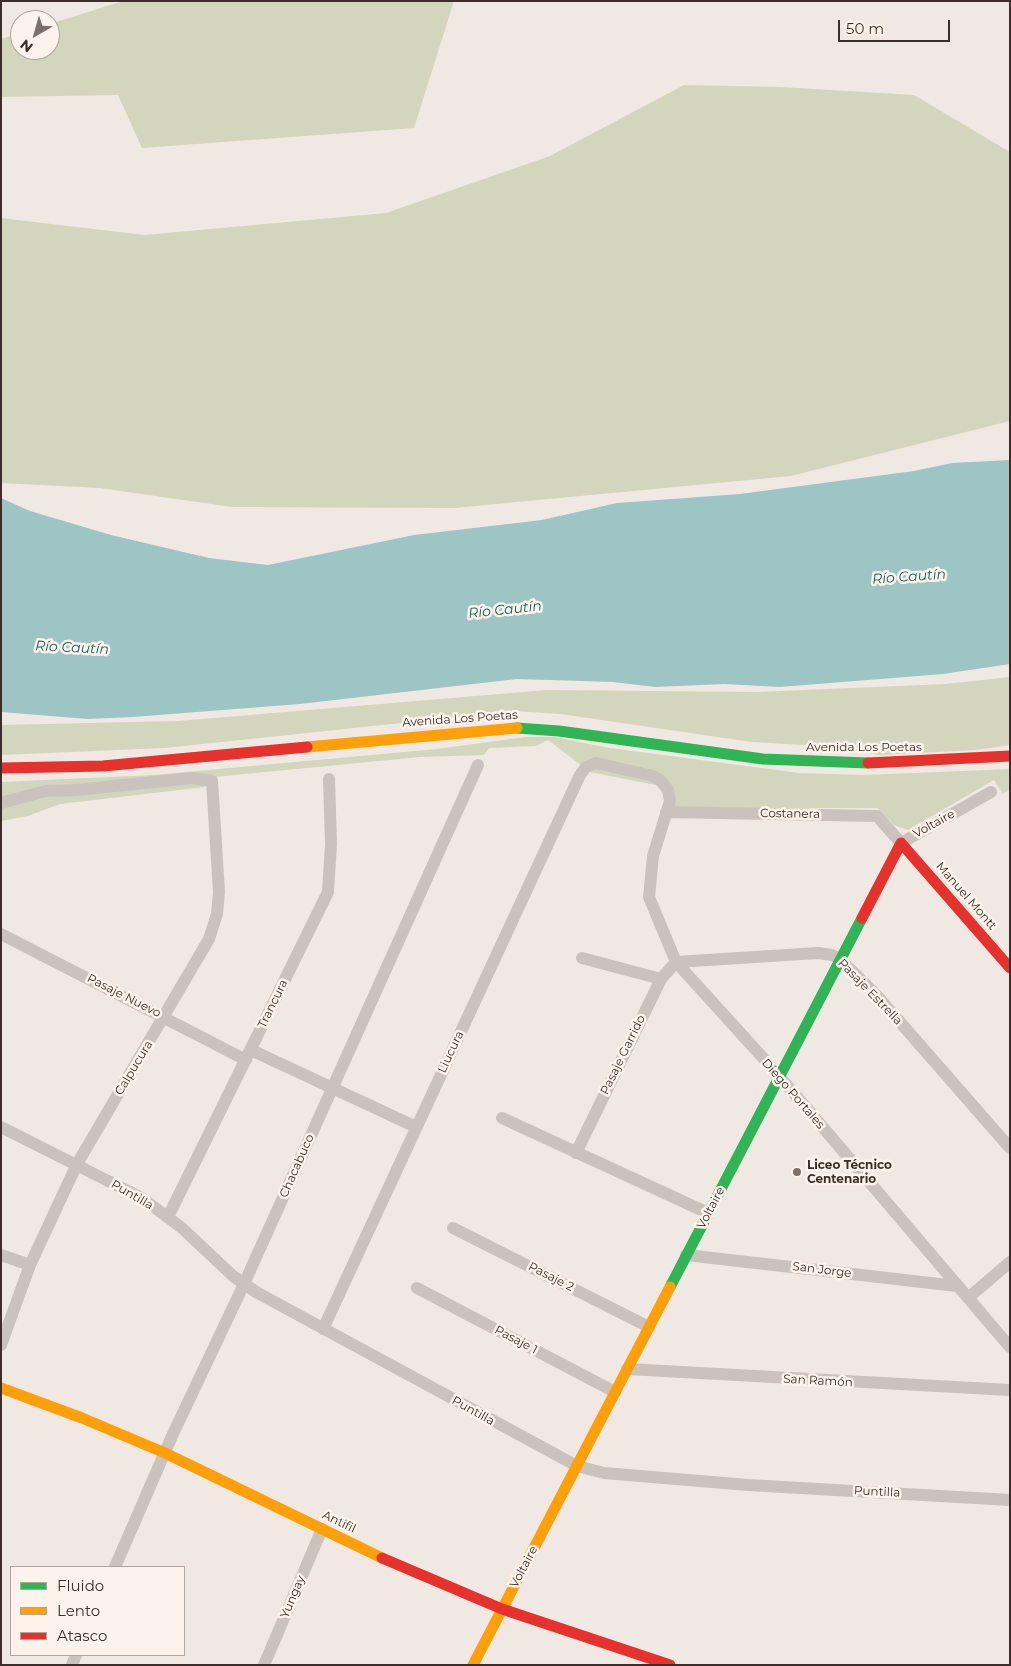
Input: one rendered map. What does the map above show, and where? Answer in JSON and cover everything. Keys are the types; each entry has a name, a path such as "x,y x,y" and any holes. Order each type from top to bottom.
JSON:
{"street":[{"name":"Avenida Los Poetas","path":"1,768 103,766 514,728 559,731 763,759 815,762 870,763 1010,756"},
{"name":"Diego Portales","path":"580,775 586,767 596,763 653,776 661,781 668,790 670,801 653,856 649,897 676,962 779,1077 1010,1347"},
{"name":"Chacabuco","path":"115,1566 478,765"},
{"name":"Liucura","path":"323,1328 580,775"},
{"name":"Calpucura","path":"1,803 46,791 76,790 193,778 212,781 218,892 217,914 206,946 77,1164 30,1265 1,1345"},
{"name":"Trancura","path":"168,1217 328,892 331,844 329,779"},
{"name":"Voltaire","path":"473,1665 901,842 991,792"},
{"name":"Costanera","path":"666,812 878,816 901,842"},
{"name":"Manuel Montt","path":"901,842 1010,968"},
{"name":"Pasaje Nuevo","path":"1,934 248,1055 333,1088 416,1128"},
{"name":"Pasaje Estrella","path":"676,962 818,953 832,955 840,959 879,998 1010,1148"},
{"path":"582,958 661,979"},
{"name":"Pasaje Garrido","path":"576,1152 661,979 676,962"},
{"path":"502,1118 708,1213"},
{"name":"Puntilla","path":"1,1126 142,1198 168,1217 244,1284 576,1466 604,1473 748,1485 1010,1500"},
{"name":"Pasaje 2","path":"453,1228 649,1327"},
{"path":"1,1255 30,1265"},
{"name":"San Jorge","path":"686,1255 957,1286"},
{"path":"968,1298 1010,1262"},
{"name":"Pasaje 1","path":"417,1288 615,1392"},
{"name":"San Ramón","path":"627,1369 1010,1390"},
{"name":"Antifil","path":"1,1388 82,1418 165,1453 413,1572 502,1609 670,1665"},
{"name":"Yungay","path":"264,1665 322,1529"}],"green space":[{"path":"123,1 454,1 414,128 142,148 118,95 1,97 1,39 10,36 10,60 60,60 60,21"},
{"path":"684,85 781,87 914,95 1010,152 1010,421 791,476 454,508 232,507 100,488 1,483 1,218 144,235 386,213 550,156"},
{"path":"1010,677 1010,745 976,750 879,755 837,747 752,742 560,714 515,711 165,748 1,755 1,725 178,721 547,690 757,692 945,684"},
{"path":"525,737 554,737 610,748 799,773 865,775 1010,769 1010,789 1003,794 994,780 908,830 894,825 877,808 666,808 670,788 590,772 548,740 536,746 489,748 484,755 420,757 204,778 205,787 60,804 28,816 1,821 1,782 153,775 437,749"}],"water":[{"name":"Río Cautín","path":"1010,460 1010,664 943,674 780,687 725,684 655,687 613,682 517,679 300,704 133,717 88,719 1,712 1,498 30,511 111,535 209,558 268,565 414,535 542,520 617,503 740,494 914,471 952,463"}],"traffic: fast":[{"path":"517,728 559,731 763,759 868,763"},
{"path":"670,1287 862,918"}],"traffic: slow":[{"path":"307,747 517,728"},
{"path":"473,1665 670,1287"},
{"path":"1,1388 82,1418 165,1453 382,1558"}],"traffic: jam":[{"path":"1,768 103,766 307,747"},
{"path":"868,763 1010,756"},
{"path":"862,918 901,843 1010,968"},
{"path":"382,1558 502,1609 670,1665"}],"place":[{"name":"Liceo Técnico Centenario","path":"797,1172"}]}
